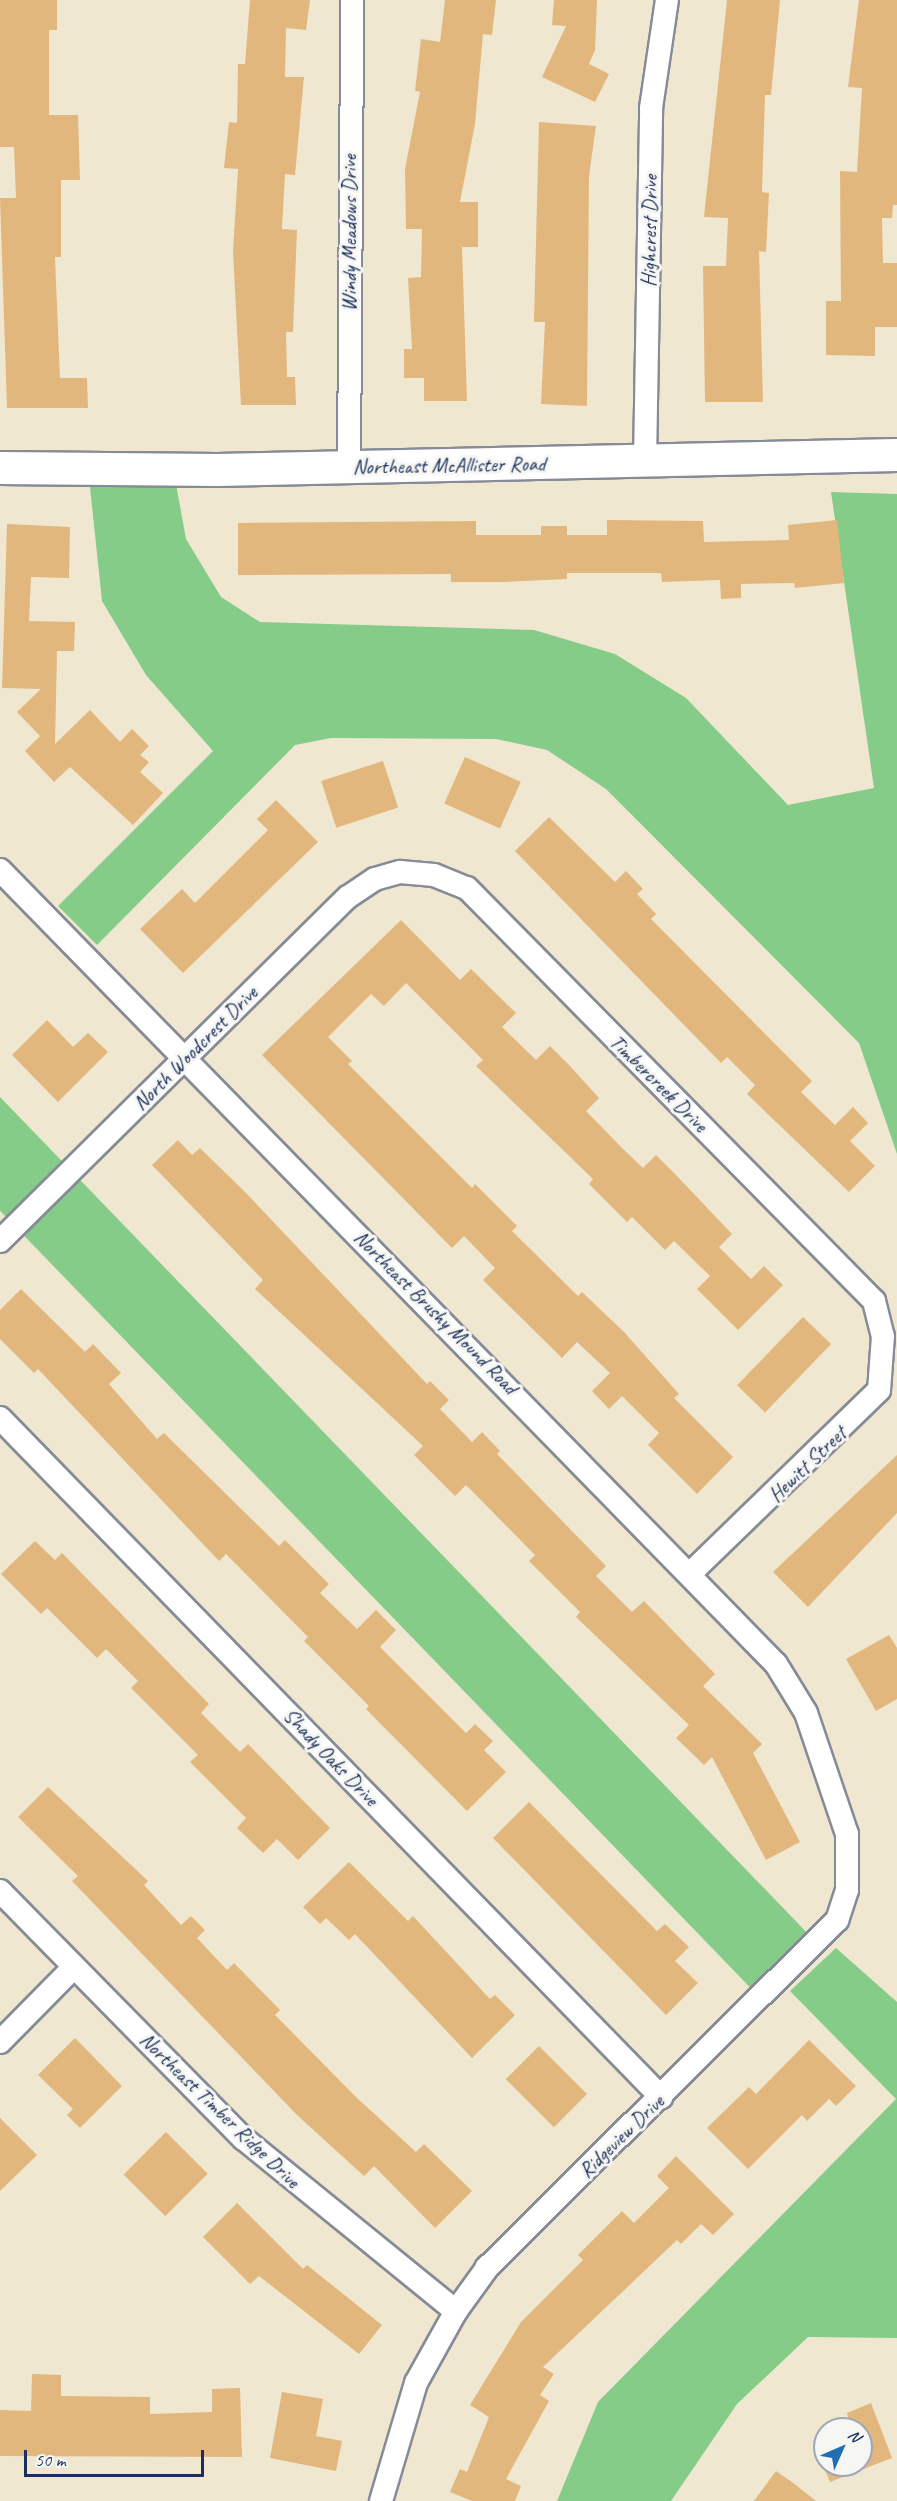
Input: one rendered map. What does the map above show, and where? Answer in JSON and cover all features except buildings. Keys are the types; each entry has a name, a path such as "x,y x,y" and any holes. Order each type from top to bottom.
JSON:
{"street":[{"name":"Windy Meadows Drive","path":"349,466 351,0"},
{"name":"Highcrest Drive","path":"645,462 651,108 667,0"},
{"name":"Northeast McAllister Road","path":"0,468 645,462 897,455"},
{"name":"Northeast Brushy Mound Road","path":"0,870 692,1572 776,1664 806,1713 830,1782"},
{"name":"North Woodcrest Drive","path":"0,1241 348,897 375,879 400,872"},
{"name":"Timbercreek Drive","path":"400,872 434,875 466,888 874,1301 883,1336"},
{"name":"Hewitt Street","path":"692,1572 862,1412 879,1390 883,1336"},
{"name":"Shady Oaks Drive","path":"0,1418 661,2097"},
{"name":"Ridgeview Drive","path":"381,2501 416,2383 456,2311 487,2268 837,1920 847,1890 847,1834 830,1782"},
{"name":"Northeast Timber Ridge Drive","path":"0,1892 244,2139 456,2311"},
{"path":"0,2042 74,1967"}],"green space":[{"path":"176,484 186,539 221,597 260,622 534,630 615,654 686,698 788,805 874,788 831,492 897,494 897,1154 859,1043 606,789 547,750 496,739 331,738 295,745 97,945 58,906 213,751 146,675 102,601 90,487"},
{"path":"0,1097 806,1932 750,1987 0,1211"},
{"path":"836,1948 897,2002 897,2338 808,2337 737,2404 671,2501 557,2501 598,2402 896,2099 790,1991"}]}
